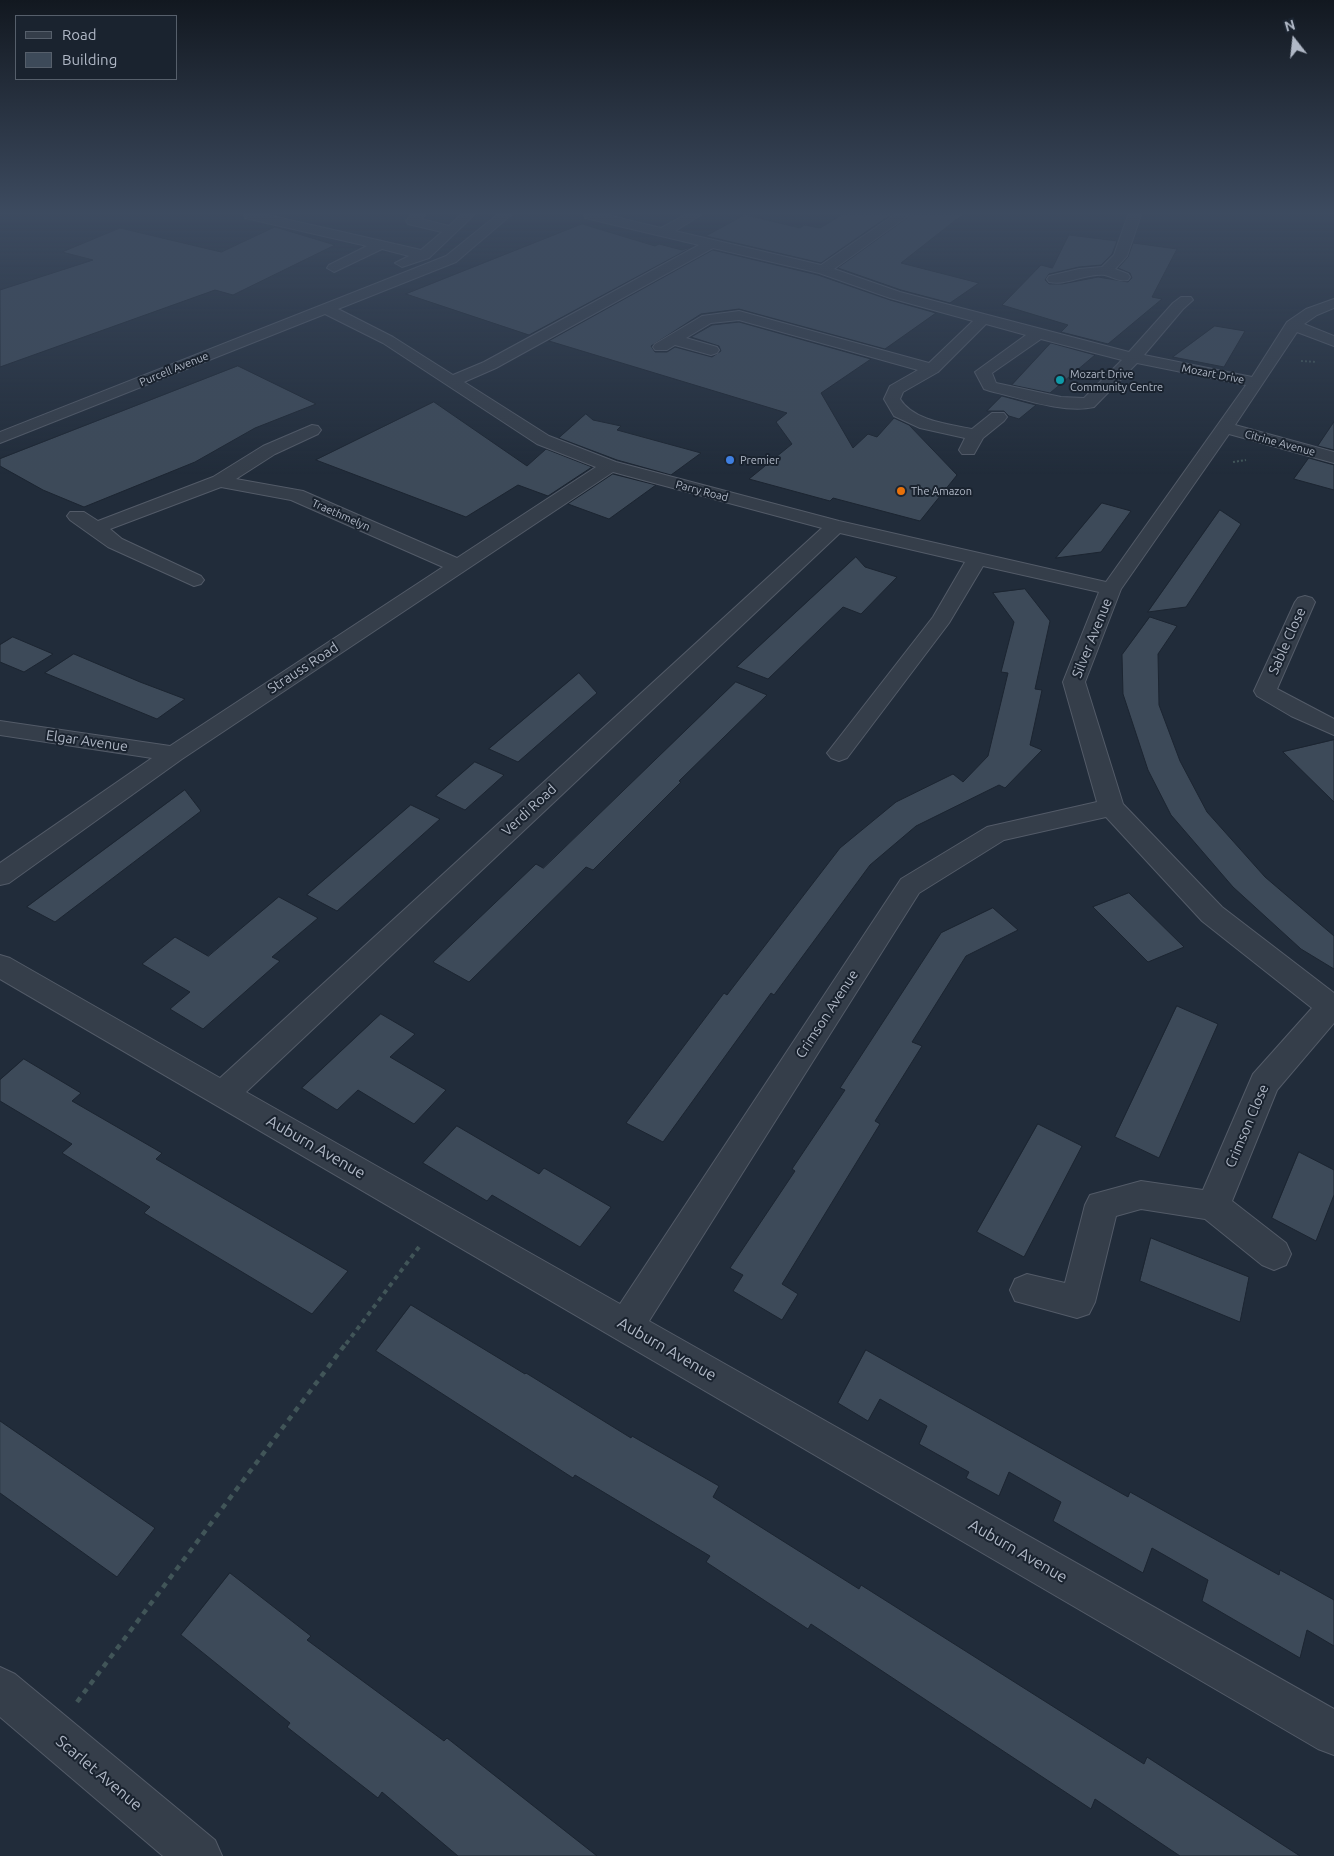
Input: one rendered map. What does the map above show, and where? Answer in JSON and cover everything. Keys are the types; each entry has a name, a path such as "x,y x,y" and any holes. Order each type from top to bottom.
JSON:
{"street":[{"path":"221,334 304,302"},
{"name":"Purcell Avenue","path":"0,438 345,302"},
{"path":"454,380 490,365 605,302"},
{"name":"Mozart Drive","path":"919,302 982,320 1133,358 1255,382"},
{"name":"Silver Avenue","path":"1332,1008 1212,914 1111,807 1074,682 1111,590 1225,428 1255,382 1273,359 1292,325 1314,308 1334,302"},
{"path":"1038,334 983,372 990,386 1061,402 1088,403 1133,358 1176,303"},
{"name":"Parry Road","path":"326,309 388,340 454,380 543,440 610,466 836,526 1111,590"},
{"path":"661,347 707,319 739,315 932,369"},
{"path":"982,320 932,369 896,389 892,399 900,412 972,443 998,417"},
{"path":"1292,325 1334,341"},
{"path":"675,340 711,350"},
{"name":"Citrine Avenue","path":"1225,428 1334,458"},
{"path":"96,528 219,480 269,450 312,430"},
{"name":"Strauss Road","path":"0,876 174,754 610,466"},
{"name":"Traethmelyn","path":"219,480 296,495 458,566"},
{"path":"77,516 116,543 194,580"},
{"name":"Verdi Road","path":"223,1094 836,526"},
{"path":"839,753 942,619 977,559"},
{"name":"Sable Close","path":"1305,602 1265,691 1299,711 1334,728"},
{"name":"Elgar Avenue","path":"0,728 174,754"},
{"name":"Crimson Avenue","path":"626,1325 910,886 996,833 1111,807"},
{"name":"Auburn Avenue","path":"0,966 1334,1733"},
{"name":"Crimson Close","path":"1213,1206 1264,1083 1332,1008"},
{"path":"1027,1290 1077,1302 1102,1205 1141,1195 1213,1206 1274,1254"},
{"name":"Scarlet Avenue","path":"0,1689 199,1856"}],"path":[{"path":"53,1734 440,1218"}],"building":[{"path":"0,302 183,302 0,367"},
{"path":"429,302 591,302 529,335"},
{"path":"620,302 896,302 936,313 885,349 739,309 701,314 651,346 655,352 667,352 675,347 712,357 721,351 719,346 691,337 712,325 739,322 871,359 821,393 853,448 868,434 877,437 894,418 909,425 957,475 920,521 833,498 830,501 749,479 792,444 776,422 787,413 549,341"},
{"path":"1005,302 1159,302 1108,344 1061,332 1068,325 1002,305"},
{"path":"1215,326 1245,331 1224,367 1173,357"},
{"path":"1051,343 1095,355 1050,393 1012,385"},
{"path":"238,366 316,404 255,428 195,462 84,507 43,490 0,466 0,459"},
{"path":"1002,396 1036,405 1019,419 1009,416 1004,411 987,411"},
{"path":"434,402 527,466 546,449 592,467 548,496 518,485 466,517 316,460"},
{"path":"586,414 593,420 621,426 617,430 701,453 671,475 617,460 559,438"},
{"path":"1334,422 1334,450 1318,446"},
{"path":"1309,458 1334,465 1334,490 1294,479"},
{"path":"613,474 656,485 609,519 568,504"},
{"path":"1102,503 1131,511 1101,552 1056,558"},
{"path":"1220,510 1241,524 1186,607 1148,612"},
{"path":"856,557 865,567 897,577 861,614 843,607 768,679 737,667"},
{"path":"1025,589 1050,621 1035,689 1042,690 1030,745 1042,750 1005,788 999,785 916,826 870,865 774,995 771,993 663,1142 626,1123 724,993 727,995 840,848 896,802 953,774 963,782 988,756 1008,673 1001,672 1014,622 993,593"},
{"path":"1150,617 1177,626 1158,654 1159,705 1180,761 1207,812 1265,877 1334,936 1334,969 1301,949 1233,887 1171,815 1148,770 1123,694 1122,655"},
{"path":"13,637 53,654 24,672 0,662 0,645"},
{"path":"74,654 185,699 157,719 45,673"},
{"path":"579,673 597,693 518,762 489,749"},
{"path":"736,682 767,695 679,781 681,782 593,870 586,867 469,982 433,962 536,864 543,868"},
{"path":"1334,740 1334,802 1283,752"},
{"path":"475,762 504,775 465,810 436,796"},
{"path":"185,790 201,811 55,922 27,907"},
{"path":"411,805 440,819 337,911 307,895"},
{"path":"1129,893 1184,947 1148,962 1093,907"},
{"path":"279,897 318,918 272,957 280,961 203,1029 170,1009 190,992 142,964 175,937 208,956"},
{"path":"993,908 1018,930 966,956 912,1042 922,1046 875,1121 880,1124 782,1284 798,1294 782,1320 733,1291 743,1275 730,1268 795,1171 792,1169 845,1090 840,1088 941,933"},
{"path":"1177,1006 1218,1024 1159,1158 1115,1137"},
{"path":"381,1014 415,1034 390,1057 446,1090 414,1124 358,1090 337,1110 302,1088"},
{"path":"24,1059 81,1093 72,1101 162,1153 156,1159 348,1271 312,1314 144,1213 150,1207 62,1153 72,1144 0,1101 0,1080"},
{"path":"1038,1124 1082,1146 1024,1257 977,1232"},
{"path":"457,1126 539,1174 544,1168 611,1207 580,1247 492,1195 487,1201 423,1163"},
{"path":"1299,1152 1334,1170 1334,1195 1316,1241 1272,1218"},
{"path":"1151,1238 1249,1277 1240,1322 1140,1281"},
{"path":"411,1305 631,1438 632,1436 719,1486 713,1497 859,1589 861,1585 1144,1764 1147,1757 1300,1856 1180,1856 1095,1799 1091,1809 811,1624 808,1629 706,1562 710,1556 575,1475 573,1478 376,1351"},
{"path":"866,1350 1128,1497 1130,1492 1279,1575 1280,1570 1334,1600 1334,1646 1307,1630 1300,1658 1202,1601 1208,1580 1152,1548 1143,1573 1053,1521 1061,1502 1009,1472 999,1496 966,1478 969,1472 919,1444 927,1426 880,1399 868,1421 838,1403"},
{"path":"0,1421 155,1528 117,1577 0,1493"},
{"path":"230,1573 311,1636 307,1640 444,1741 447,1738 597,1856 458,1856 382,1792 378,1798 287,1727 290,1723 181,1635"}],"place":[{"name":"Mozart Drive Community Centre","path":"1060,380"},
{"name":"Premier","path":"730,460"},
{"name":"The Amazon","path":"901,491"}]}
